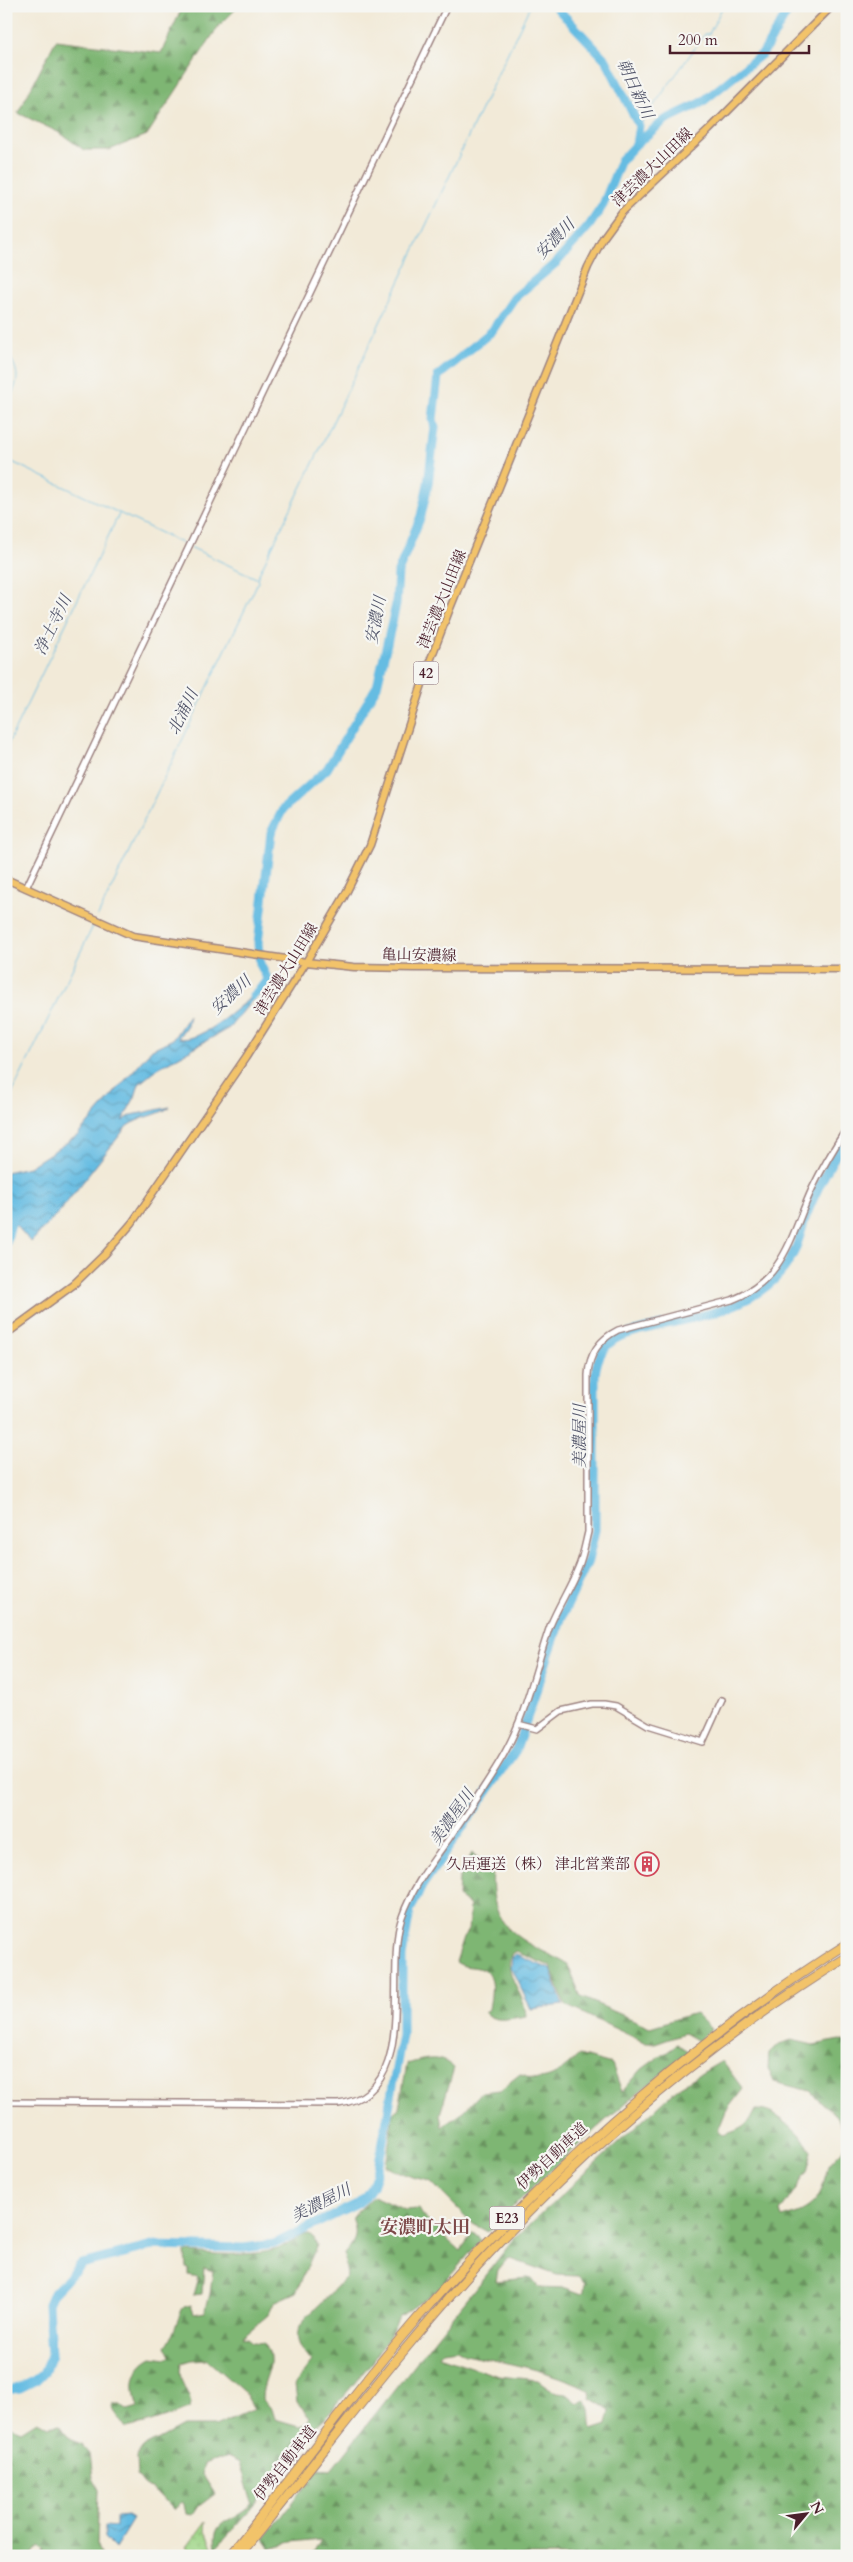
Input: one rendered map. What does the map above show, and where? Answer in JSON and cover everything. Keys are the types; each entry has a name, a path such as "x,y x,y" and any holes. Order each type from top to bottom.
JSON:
{"highway":[{"name":"伊勢自動車道","path":"229,2556 423,2312 541,2184 640,2094 694,2051 781,1987 847,1944"},
{"name":"伊勢自動車道","path":"239,2556 432,2317 495,2246 553,2187 590,2152 685,2072 778,2002 847,1957"}],"main road":[{"name":"津芸濃大山田線","path":"6,1334 68,1289 105,1254 132,1224 242,1064 344,897 370,845 427,669 448,612 588,267 603,238 622,212 709,130 832,6"},
{"name":"亀山安濃線","path":"6,879 92,920 133,936 306,962 354,967 430,968 847,969"}],"street":[{"path":"26,888 447,6"},
{"path":"6,2102 338,2104 348,2103 362,2096 382,2076 388,2064 396,2016 398,1929 411,1894 503,1757 520,1725 551,1626 578,1568 588,1532 588,1375 592,1354 605,1338 618,1330 732,1300 746,1294 768,1278 788,1250 812,1189 847,1128"},
{"path":"520,1725 532,1729 541,1727 561,1711 592,1704 604,1704 616,1706 648,1725 704,1742 722,1700"}],"green space":[{"path":"183,6 239,6 218,27 147,135 109,150 84,150 60,133 18,113 56,40 161,53"},
{"path":"472,1853 493,1869 493,1890 496,1906 502,1920 521,1939 567,1963 581,1997 650,2027 695,2013 711,2029 698,2041 684,2033 655,2043 646,2043 565,2005 550,1966 516,1952 511,1955 510,1971 525,2008 526,2016 498,2019 488,2016 484,2012 489,2009 491,1997 491,1985 488,1974 484,1970 456,1962 464,1937 468,1932 470,1905 458,1897 459,1877"},
{"path":"792,2040 813,2045 841,2040 847,2042 847,2136 837,2117 810,2091 774,2082 768,2068 769,2054 779,2044"},
{"path":"677,2044 689,2052 636,2094 586,2138 488,2232 473,2224 430,2181 412,2177 386,2166 393,2113 399,2108 407,2064 426,2059 437,2059 454,2068 440,2114 442,2127 464,2111 482,2092 500,2090 520,2074 538,2079 552,2076 579,2055 612,2064 622,2092 642,2069"},
{"path":"722,2061 743,2089 726,2111 718,2131 723,2135 734,2131 747,2124 756,2110 764,2111 780,2118 812,2150 807,2172 780,2212 782,2218 796,2214 813,2203 821,2192 829,2165 841,2151 847,2140 847,2556 307,2556 313,2553 321,2539 291,2542 270,2548 264,2539 319,2469 331,2470 514,2239 680,2086","holes":["508,2258 557,2275 578,2276 585,2283 584,2292 582,2294 566,2288 538,2287 532,2279 527,2278 496,2281 498,2270","457,2349 465,2354 544,2372 590,2390 591,2398 610,2410 607,2425 592,2430 589,2406 584,2399 578,2403 567,2394 556,2393 538,2380 498,2376 439,2356 443,2351"]},
{"path":"374,2196 405,2210 418,2209 426,2220 438,2228 460,2251 473,2233 481,2240 439,2289 399,2317 388,2339 371,2363 329,2414 293,2447 273,2485 216,2548 215,2538 217,2530 221,2525 240,2514 252,2503 240,2462 227,2456 205,2464 202,2474 215,2494 199,2506 193,2515 186,2514 184,2503 181,2502 174,2510 161,2496 144,2485 137,2476 136,2457 142,2448 183,2426 215,2426 254,2409 245,2393 206,2359 191,2360 181,2363 180,2371 190,2399 190,2409 145,2424 126,2428 112,2408 113,2404 120,2404 128,2410 138,2407 134,2393 134,2379 140,2367 152,2357 168,2359 171,2356 166,2346 184,2307 191,2305 194,2314 205,2312 213,2271 204,2268 202,2294 193,2295 198,2277 189,2275 189,2269 186,2268 185,2252 252,2254 278,2249 301,2236 309,2234 314,2238 317,2245 296,2292 274,2302 268,2315 242,2337 248,2338 253,2342 264,2343 268,2351 270,2365 262,2399 272,2409 275,2419 299,2426 306,2424 310,2417 297,2402 295,2384 312,2362 300,2344 298,2331 305,2319 347,2276 344,2254 355,2237 352,2217"},
{"path":"37,2421 49,2427 60,2425 71,2440 81,2444 90,2454 93,2478 99,2490 97,2544 102,2556 42,2556 44,2549 39,2546 31,2556 6,2556 6,2431 11,2427 21,2431"},
{"path":"206,2521 205,2531 213,2549 207,2556 200,2556 187,2547"}],"water":[{"path":"265,985 229,1028 158,1068 139,1084 135,1097 122,1121 132,1115 170,1107 127,1126 60,1211 31,1242 6,1214 6,1172 29,1167 77,1136 152,1049 173,1039 189,1015 187,1025 178,1038 199,1035 211,1028"},
{"path":"516,1955 550,1969 563,2005 531,2009 511,1968 512,1957"},
{"path":"128,2516 133,2519 115,2548 105,2538 105,2526 116,2527 116,2517"}],"waterway":[{"path":"98,916 530,6"},
{"name":"朝日新川","path":"555,6 606,60 639,126 636,144"},
{"path":"639,126 705,34 709,34 723,6"},
{"name":"安濃川","path":"253,996 268,980 260,964 258,943 271,833 283,809 327,769 377,686 396,605 398,572 421,516 428,484 435,428 433,419 438,376 492,331 514,298 557,262 589,226 603,205 621,160 636,144 665,120 701,103 763,53 791,6"},
{"name":"北浦川","path":"6,351 17,373 16,384 6,407"},
{"name":"北浦川","path":"6,459 186,545"},
{"name":"浄土寺川","path":"6,748 119,514"},
{"name":"北浦川","path":"190,547 256,578"},
{"name":"北浦川","path":"6,1106 95,922"},
{"name":"美濃屋川","path":"6,2390 20,2388 36,2380 44,2372 51,2355 48,2304 52,2295 81,2264 152,2246 244,2248 274,2244 357,2204 365,2197 372,2186 378,2169 402,2035 402,1957 410,1911 422,1886 516,1750 561,1619 588,1561 595,1530 595,1375 602,1351 621,1336 718,1311 741,1302 762,1290 780,1273 794,1252 815,1196 829,1166 847,1138"},
{"name":"安濃川","path":"6,1243 12,1219 17,1211"}],"place":[{"name":"久居運送（株） 津北営業部","path":"647,1864"}],"district":[{"name":"安濃町太田","path":"425,2227"}]}
